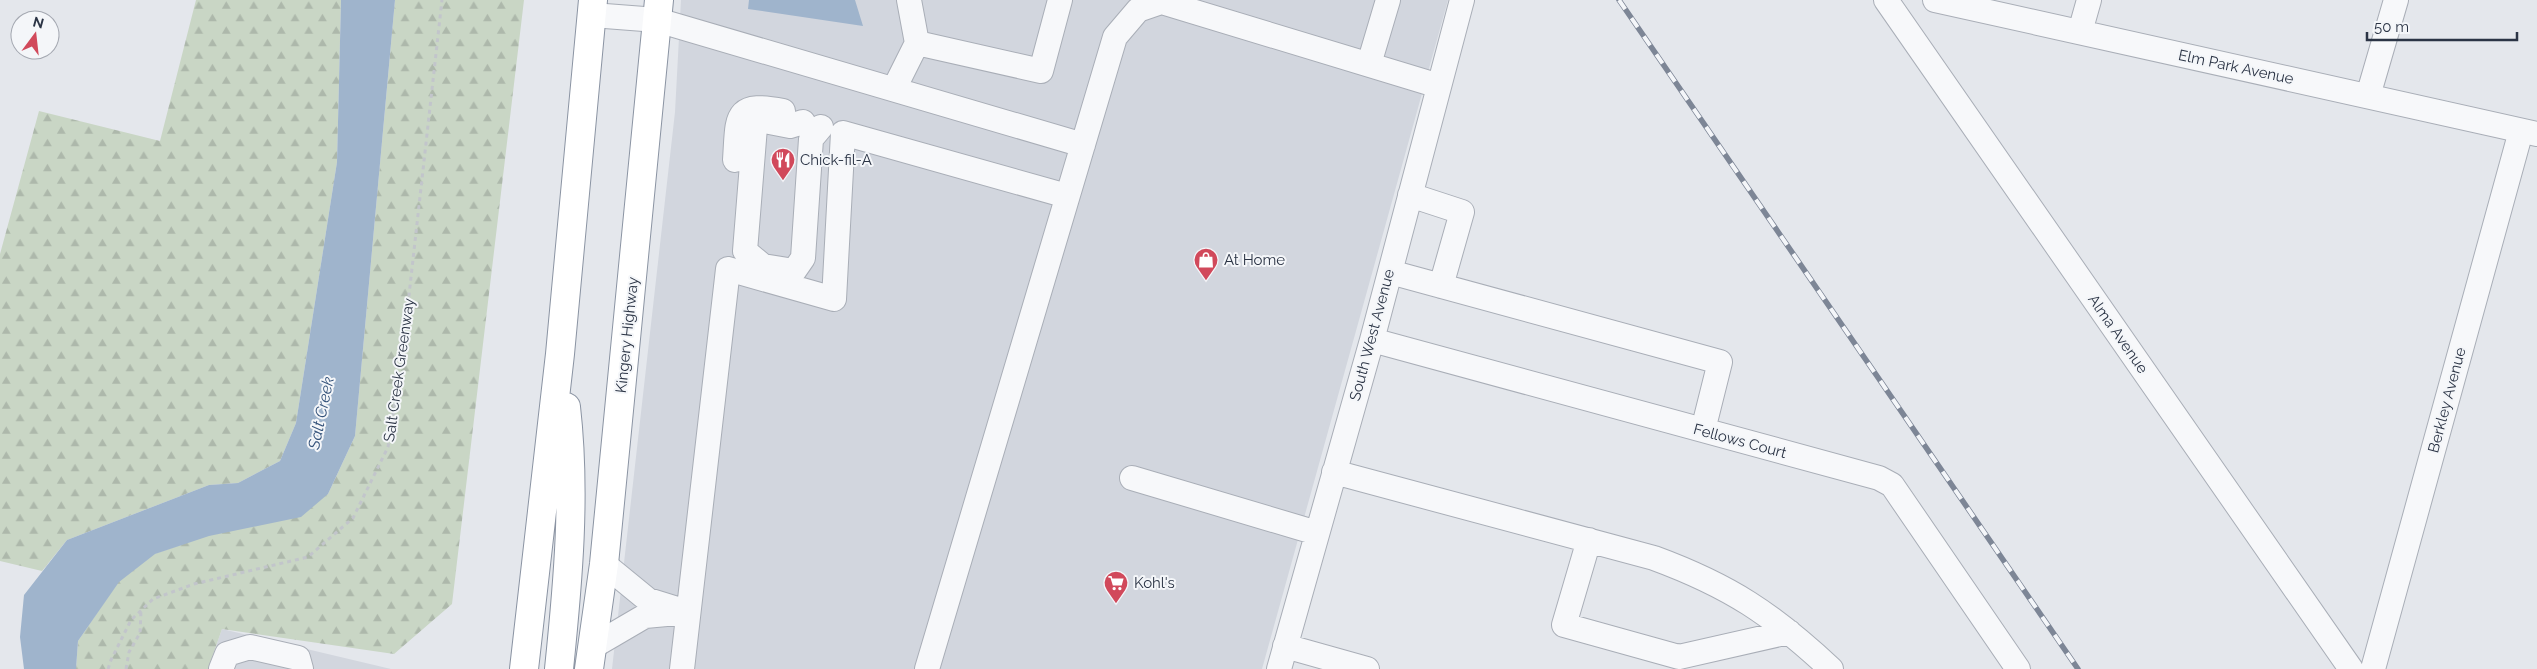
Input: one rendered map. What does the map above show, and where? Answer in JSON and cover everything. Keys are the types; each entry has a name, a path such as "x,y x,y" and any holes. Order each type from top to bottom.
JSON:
{"highway":[{"path":"524,669 560,354 592,7"},
{"name":"Kingery Highway","path":"590,658 604,564 658,10"},
{"path":"559,669 569,581 570,526 568,428 560,354"}],"street":[{"path":"894,89 917,43 909,0"},
{"path":"917,43 1041,71 1060,0"},
{"path":"1369,64 1388,0"},
{"name":"South West Avenue","path":"1279,669 1372,340 1462,0"},
{"name":"Alma Avenue","path":"1886,0 2351,669"},
{"name":"Elm Park Avenue","path":"1935,0 2529,132"},
{"path":"2080,32 2089,0"},
{"path":"2368,96 2396,0"},
{"path":"927,669 1115,37 1136,5 1165,1 1439,86"},
{"path":"592,7 658,10 894,89 1083,145"},
{"path":"682,669 728,269 738,119 746,110 761,107 790,113 822,128 1067,196"},
{"path":"764,121 790,126 822,128 811,138 803,258 794,270 763,266 745,251 752,137 755,127 764,121"},
{"path":"728,269 834,299 822,128"},
{"name":"Berkley Avenue","path":"2373,669 2529,132"},
{"path":"1410,196 1462,212 1441,286"},
{"path":"1390,272 1720,362 1703,430"},
{"name":"Fellows Court","path":"1372,340 1879,478 1892,485 2018,669"},
{"path":"1334,472 1654,558 1697,574 1757,607 1831,669"},
{"path":"1132,478 1317,533"},
{"path":"1588,540 1564,625 1679,658 1789,632"},
{"path":"604,564 648,600 688,612"},
{"path":"590,658 645,616 688,612"},
{"path":"1285,646 1367,669"},
{"path":"221,669 227,654 250,647 298,658 301,669"}],"path":[{"name":"Salt Creek Greenway","path":"108,669 131,620 153,599 194,584 308,557 353,518 384,456 388,447 403,350 442,0"},
{"path":"126,669 129,652 140,634 141,610"}],"shaded area":[{"path":"681,0 1448,0 1262,669 612,669 675,112"},
{"path":"222,629 391,669 208,669"}],"green space":[{"path":"196,0 341,0 337,162 296,423 280,461 238,483 209,485 67,540 42,571 0,561 0,254 39,111 160,141"},
{"path":"395,0 524,0 452,604 394,654 222,629 208,669 76,669 78,641 118,582 154,554 328,494 355,436"}],"water":[{"name":"Salt Creek","path":"341,0 395,0 355,436 328,494 301,517 209,536 155,554 119,582 78,641 76,669 24,669 20,637 24,595 67,540 209,485 238,483 280,461 296,423 337,162"},
{"path":"749,0 855,0 863,26 748,9"}],"railway":[{"path":"1619,0 2078,669"}],"place":[{"name":"Chick-fil-A","path":"783,181"},
{"name":"At Home","path":"1206,281"},
{"name":"Kohl's","path":"1116,604"}]}
